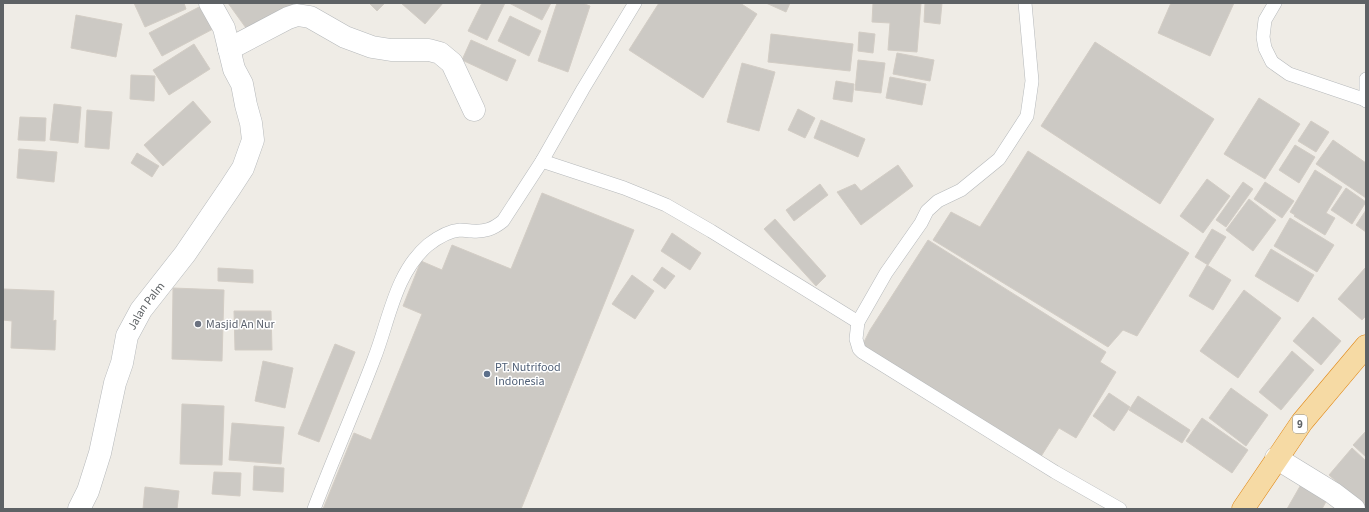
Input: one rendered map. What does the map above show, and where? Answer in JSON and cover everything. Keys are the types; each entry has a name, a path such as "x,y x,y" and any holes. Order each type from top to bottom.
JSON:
{"highway":[{"name":"9","path":"1242,509 1302,422 1366,346"}],"street":[{"name":"Jalan Palm","path":"80,509 100,453 127,336 141,310 185,254 243,168 253,140 251,123 242,84 234,69 224,28 210,3"},
{"path":"229,49 288,18 297,16 310,17 345,38 372,47 391,50 429,50 440,53 452,63 474,110"},
{"path":"1276,458 1354,509"}],"lane":[{"path":"314,509 374,358 401,281 416,257 440,236 460,230 485,232 496,227 503,221 542,161 635,3"},
{"path":"1025,3 1032,81 1027,116 999,159 961,190 938,202 927,211 921,223 886,273 858,322 856,340 859,349 862,352 1055,472 1120,509"},
{"path":"1275,3 1265,20 1263,37 1265,48 1272,62 1289,74 1366,100 1366,79"},
{"path":"542,161 624,188 666,205 712,231 858,322"}],"building":[{"path":"134,3 184,3 186,9 145,27"},
{"path":"228,3 295,3 251,35"},
{"path":"369,3 385,3 377,11"},
{"path":"401,3 443,3 425,24"},
{"path":"482,3 505,3 487,40 468,31"},
{"path":"509,3 551,3 542,20"},
{"path":"557,3 582,3 590,6 568,72 538,61"},
{"path":"659,3 740,3 757,14 703,98 629,50"},
{"path":"766,3 790,3 786,12"},
{"path":"873,3 921,3 917,52 888,50 890,23 872,22"},
{"path":"925,3 942,3 940,24 924,22"},
{"path":"1171,3 1234,3 1210,56 1158,33"},
{"path":"201,6 213,29 162,56 149,33"},
{"path":"76,15 122,24 116,57 71,48"},
{"path":"510,16 541,31 529,56 498,41"},
{"path":"859,32 875,34 873,53 858,51"},
{"path":"771,34 853,44 850,71 768,62"},
{"path":"471,40 516,60 507,81 462,60"},
{"path":"1095,42 1214,119 1160,204 1041,126"},
{"path":"194,44 210,69 169,95 153,70"},
{"path":"897,53 934,60 930,81 893,74"},
{"path":"858,60 885,63 881,93 855,90"},
{"path":"742,63 775,72 759,131 727,122"},
{"path":"131,75 155,76 154,101 130,99"},
{"path":"890,77 926,84 922,105 886,98"},
{"path":"836,81 854,84 852,102 833,99"},
{"path":"1259,98 1300,124 1265,179 1224,154"},
{"path":"193,101 211,122 163,166 144,145"},
{"path":"54,104 81,107 78,143 50,140"},
{"path":"798,109 815,118 805,138 788,130"},
{"path":"87,110 112,112 109,149 85,147"},
{"path":"20,117 46,118 45,141 18,140"},
{"path":"821,120 865,139 858,157 814,138"},
{"path":"1311,121 1329,132 1316,152 1298,141"},
{"path":"1333,140 1366,163 1366,198 1316,164"},
{"path":"1295,145 1315,157 1299,183 1279,170"},
{"path":"19,149 57,152 54,182 17,178"},
{"path":"1028,151 1189,253 1137,336 1123,330 1108,347 933,240 951,212 980,227"},
{"path":"137,153 159,166 152,177 131,163"},
{"path":"898,165 913,186 861,225 837,192 855,184 861,191"},
{"path":"1315,170 1342,187 1326,213 1335,218 1325,235 1290,212"},
{"path":"1207,179 1230,196 1203,233 1180,216"},
{"path":"1243,182 1253,189 1226,227 1216,220"},
{"path":"1265,182 1294,201 1282,218 1254,199"},
{"path":"820,184 828,195 794,221 786,210"},
{"path":"1346,188 1366,202 1352,224 1331,210"},
{"name":"PT. Nutrifood Indonesia","path":"542,193 634,230 521,509 323,509 354,433 371,440 422,314 403,306 421,261 442,270 452,245 511,269"},
{"path":"1249,199 1276,220 1253,251 1226,230"},
{"path":"1366,210 1366,232 1356,225"},
{"path":"1290,218 1334,245 1317,272 1274,246"},
{"path":"775,219 826,276 816,286 764,229"},
{"path":"1212,229 1226,237 1208,265 1195,257"},
{"path":"672,233 701,253 690,270 661,251"},
{"path":"928,240 1106,352 1100,362 1116,372 1076,438 1059,428 1040,458 862,346 870,330"},
{"path":"1271,249 1314,275 1298,302 1255,276"},
{"path":"1207,265 1231,280 1213,310 1189,296"},
{"path":"662,267 675,276 665,289 653,280"},
{"path":"218,268 253,270 253,283 218,281"},
{"path":"1365,268 1366,316 1362,320 1338,299"},
{"path":"632,275 654,291 635,319 612,304"},
{"name":"Masjid An Nur","path":"173,288 224,290 222,361 172,359"},
{"path":"3,289 54,291 53,321 56,320 55,350 11,348 12,321 3,320"},
{"path":"1244,290 1281,318 1238,378 1200,351"},
{"path":"234,311 271,311 272,350 235,350"},
{"path":"1313,317 1341,341 1321,365 1293,341"},
{"path":"335,344 355,352 319,442 298,434"},
{"path":"1292,351 1314,370 1281,410 1259,392"},
{"path":"263,361 293,368 285,408 255,401"},
{"path":"1231,388 1268,415 1246,446 1209,418"},
{"path":"1109,393 1130,407 1114,431 1093,416"},
{"path":"1138,396 1190,430 1182,443 1129,410"},
{"path":"182,404 224,406 222,465 180,464"},
{"path":"1202,418 1248,450 1232,473 1186,441"},
{"path":"232,423 284,427 281,464 229,460"},
{"path":"1366,431 1366,457 1353,445"},
{"path":"1352,448 1366,461 1366,508 1329,475"},
{"path":"254,466 284,468 283,492 253,490"},
{"path":"214,472 241,473 240,496 212,494"},
{"path":"1303,481 1329,496 1322,509 1287,509"},
{"path":"145,487 179,491 177,509 143,509"}],"place":[{"name":"Masjid An Nur","path":"198,324"},
{"name":"PT. Nutrifood Indonesia","path":"487,374"}]}
